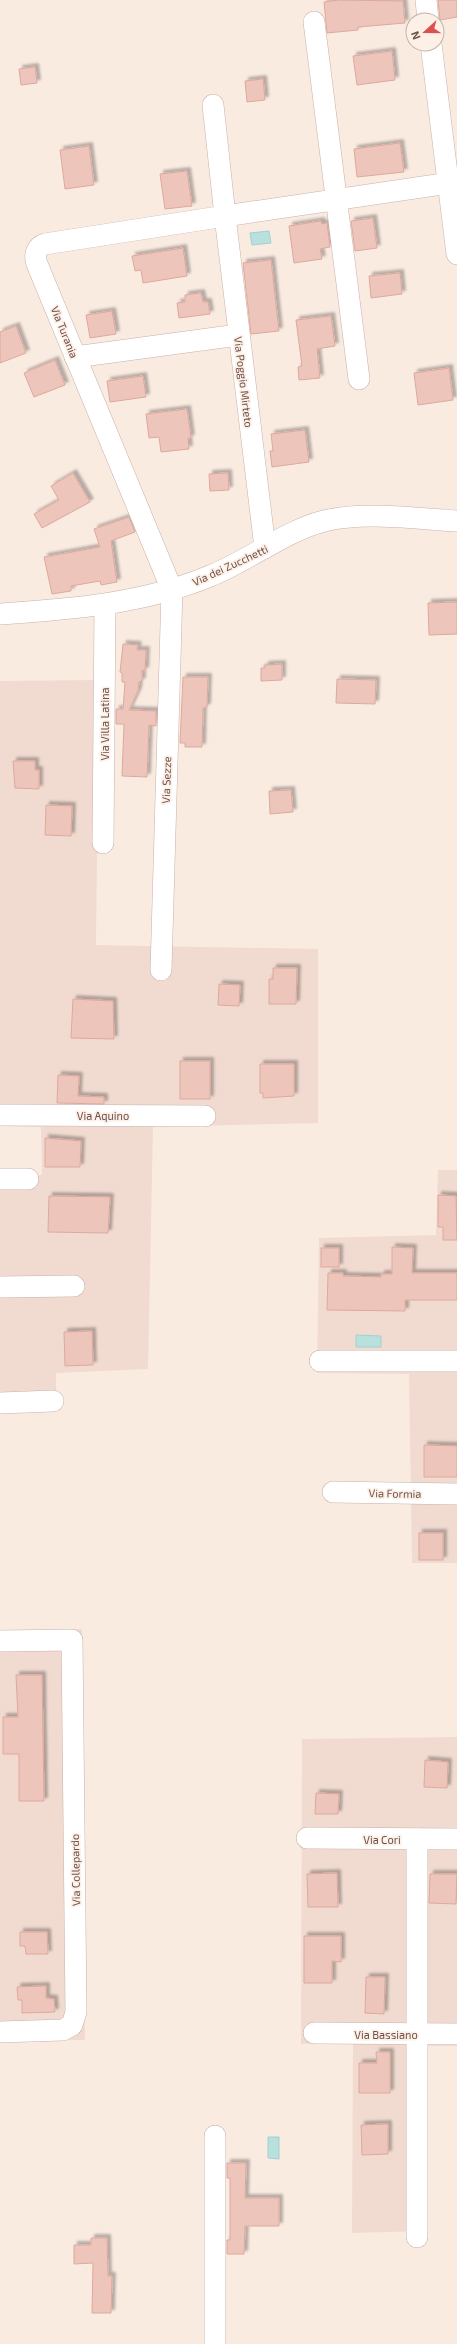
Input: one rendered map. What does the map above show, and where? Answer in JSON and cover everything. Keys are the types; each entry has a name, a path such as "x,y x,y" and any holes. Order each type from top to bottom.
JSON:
{"street":[{"path":"426,0 427,12"},
{"path":"314,22 338,200 359,379"},
{"path":"432,52 453,183 457,254"},
{"name":"Via Poggio Mirteto","path":"213,105 238,335 265,548"},
{"path":"225,216 453,183"},
{"name":"Via Turania","path":"172,590 37,264 36,253 40,247 45,244 225,216"},
{"path":"75,357 238,335"},
{"name":"Via dei Zucchetti","path":"0,614 105,605 172,590 216,574 265,548 312,526 337,518 375,517 457,521"},
{"name":"Via Sezze","path":"161,970 172,590"},
{"name":"Via Villa Latina","path":"103,843 105,605"},
{"name":"Via Aquino","path":"0,1115 205,1116"},
{"path":"0,1179 28,1180"},
{"path":"0,1287 74,1286"},
{"path":"320,1360 457,1360"},
{"path":"0,1403 53,1401"},
{"name":"Via Formia","path":"333,1492 457,1494"},
{"name":"Via Collepardo","path":"0,1641 72,1640 76,2015 72,2025 63,2030 0,2032"},
{"name":"Via Cori","path":"307,1838 457,1839"},
{"path":"417,1839 418,2236"},
{"name":"Via Bassiano","path":"314,2033 457,2034"},
{"path":"215,2136 215,2344"}],"shaded area":[{"path":"99,680 96,945 318,949 318,1123 153,1127 148,1369 56,1373 56,1409 0,1412 0,1175 42,1175 41,1127 0,1126 0,681"},
{"path":"438,1170 457,1170 457,1563 412,1563 409,1374 317,1373 319,1238 436,1235"},
{"path":"82,1629 85,2040 0,2041 0,1631"},
{"path":"457,1737 457,2046 426,2046 423,2231 352,2233 353,2042 301,2044 302,1739"}],"water":[{"path":"269,231 271,243 252,245 250,233"},
{"path":"356,1335 381,1336 381,1347 356,1347"},
{"path":"268,2137 279,2137 279,2159 268,2158"}],"building":[{"path":"339,0 403,1 405,23 358,27 358,30 327,33 324,2"},
{"path":"438,0 457,0 457,17 445,19 445,12 439,12"},
{"path":"392,51 395,80 357,85 353,56"},
{"path":"35,67 37,83 21,85 19,69"},
{"path":"263,79 265,100 247,102 245,81"},
{"path":"400,143 404,172 357,177 354,149"},
{"path":"89,146 94,185 65,189 60,150"},
{"path":"187,171 192,206 165,209 160,174"},
{"path":"373,218 377,248 355,251 351,221"},
{"path":"321,221 322,224 327,223 330,247 320,249 322,259 294,263 289,226"},
{"path":"183,248 187,276 143,283 141,270 135,271 132,256"},
{"path":"271,260 279,331 251,334 243,263"},
{"path":"400,273 402,294 371,298 369,276"},
{"path":"201,293 203,302 208,302 210,314 179,318 177,303 185,302 185,295"},
{"path":"112,311 116,334 90,338 86,315"},
{"path":"331,316 335,346 317,349 320,378 299,380 298,367 302,366 296,320"},
{"path":"16,326 26,353 0,363 0,332"},
{"path":"55,360 65,385 34,397 24,373"},
{"path":"449,368 453,400 418,405 414,373"},
{"path":"143,376 146,397 110,402 107,381"},
{"path":"187,409 191,438 188,438 189,449 161,452 159,437 149,438 146,414"},
{"path":"305,430 309,462 272,467 270,451 273,451 271,434"},
{"path":"73,473 90,502 42,528 34,514 59,500 51,486"},
{"path":"228,473 229,490 210,491 209,474"},
{"path":"129,517 135,532 111,541 117,582 101,585 100,581 71,586 71,591 52,594 44,557 100,547 94,529"},
{"path":"457,602 457,634 429,635 428,603"},
{"path":"123,644 138,645 137,650 146,650 145,671 142,670 142,681 139,682 138,691 129,710 156,711 156,726 149,725 147,777 122,776 124,724 116,724 116,709 123,709 125,682 122,682 122,673 120,672"},
{"path":"282,664 282,680 261,681 261,668 265,668 265,665"},
{"path":"183,677 208,677 207,707 203,708 202,747 185,747 185,743 180,743"},
{"path":"337,679 376,680 375,704 336,703"},
{"path":"13,761 35,761 35,770 39,770 39,789 15,788"},
{"path":"291,790 293,812 270,814 269,791"},
{"path":"46,805 72,806 71,836 45,835"},
{"path":"273,968 297,968 296,1004 269,1004 269,979 273,979"},
{"path":"219,984 240,985 239,1006 218,1005"},
{"path":"73,999 113,1001 114,1039 71,1038"},
{"path":"180,1061 210,1061 210,1099 180,1099"},
{"path":"260,1064 294,1064 294,1096 263,1098 263,1093 260,1093"},
{"path":"58,1075 79,1076 78,1096 104,1097 104,1104 57,1103"},
{"path":"45,1138 81,1141 80,1167 45,1167"},
{"path":"438,1195 456,1196 457,1240 443,1240 443,1227 438,1227"},
{"path":"49,1196 110,1197 108,1233 48,1232"},
{"path":"392,1247 413,1248 412,1273 457,1273 457,1300 405,1300 405,1311 327,1310 328,1273 343,1273 343,1276 381,1277 381,1274 392,1274"},
{"path":"321,1248 339,1248 339,1267 321,1267"},
{"path":"92,1331 93,1365 65,1366 64,1332"},
{"path":"424,1445 457,1446 457,1477 424,1477"},
{"path":"419,1533 443,1533 443,1560 419,1560"},
{"path":"16,1675 42,1675 44,1801 19,1801 19,1754 3,1754 3,1717 18,1717"},
{"path":"425,1760 448,1762 447,1788 424,1787"},
{"path":"316,1793 339,1794 338,1814 315,1814"},
{"path":"337,1873 338,1907 308,1907 307,1874"},
{"path":"430,1874 457,1874 456,1904 429,1903"},
{"path":"20,1932 47,1932 48,1954 26,1954 25,1946 20,1946"},
{"path":"304,1936 341,1936 341,1962 332,1961 332,1983 304,1983"},
{"path":"366,1977 385,1977 384,2014 365,2013"},
{"path":"46,1986 46,1998 54,1999 55,2012 22,2013 22,2000 18,2000 17,1987"},
{"path":"376,2052 390,2052 390,2093 359,2093 359,2063 377,2063"},
{"path":"388,2124 388,2154 362,2155 361,2125"},
{"path":"227,2163 246,2163 245,2198 279,2198 279,2226 245,2226 244,2254 227,2254 227,2240 230,2240 230,2178 227,2178"},
{"path":"91,2238 107,2238 108,2276 112,2276 111,2313 92,2313 93,2263 74,2264 74,2245 91,2245"}]}
